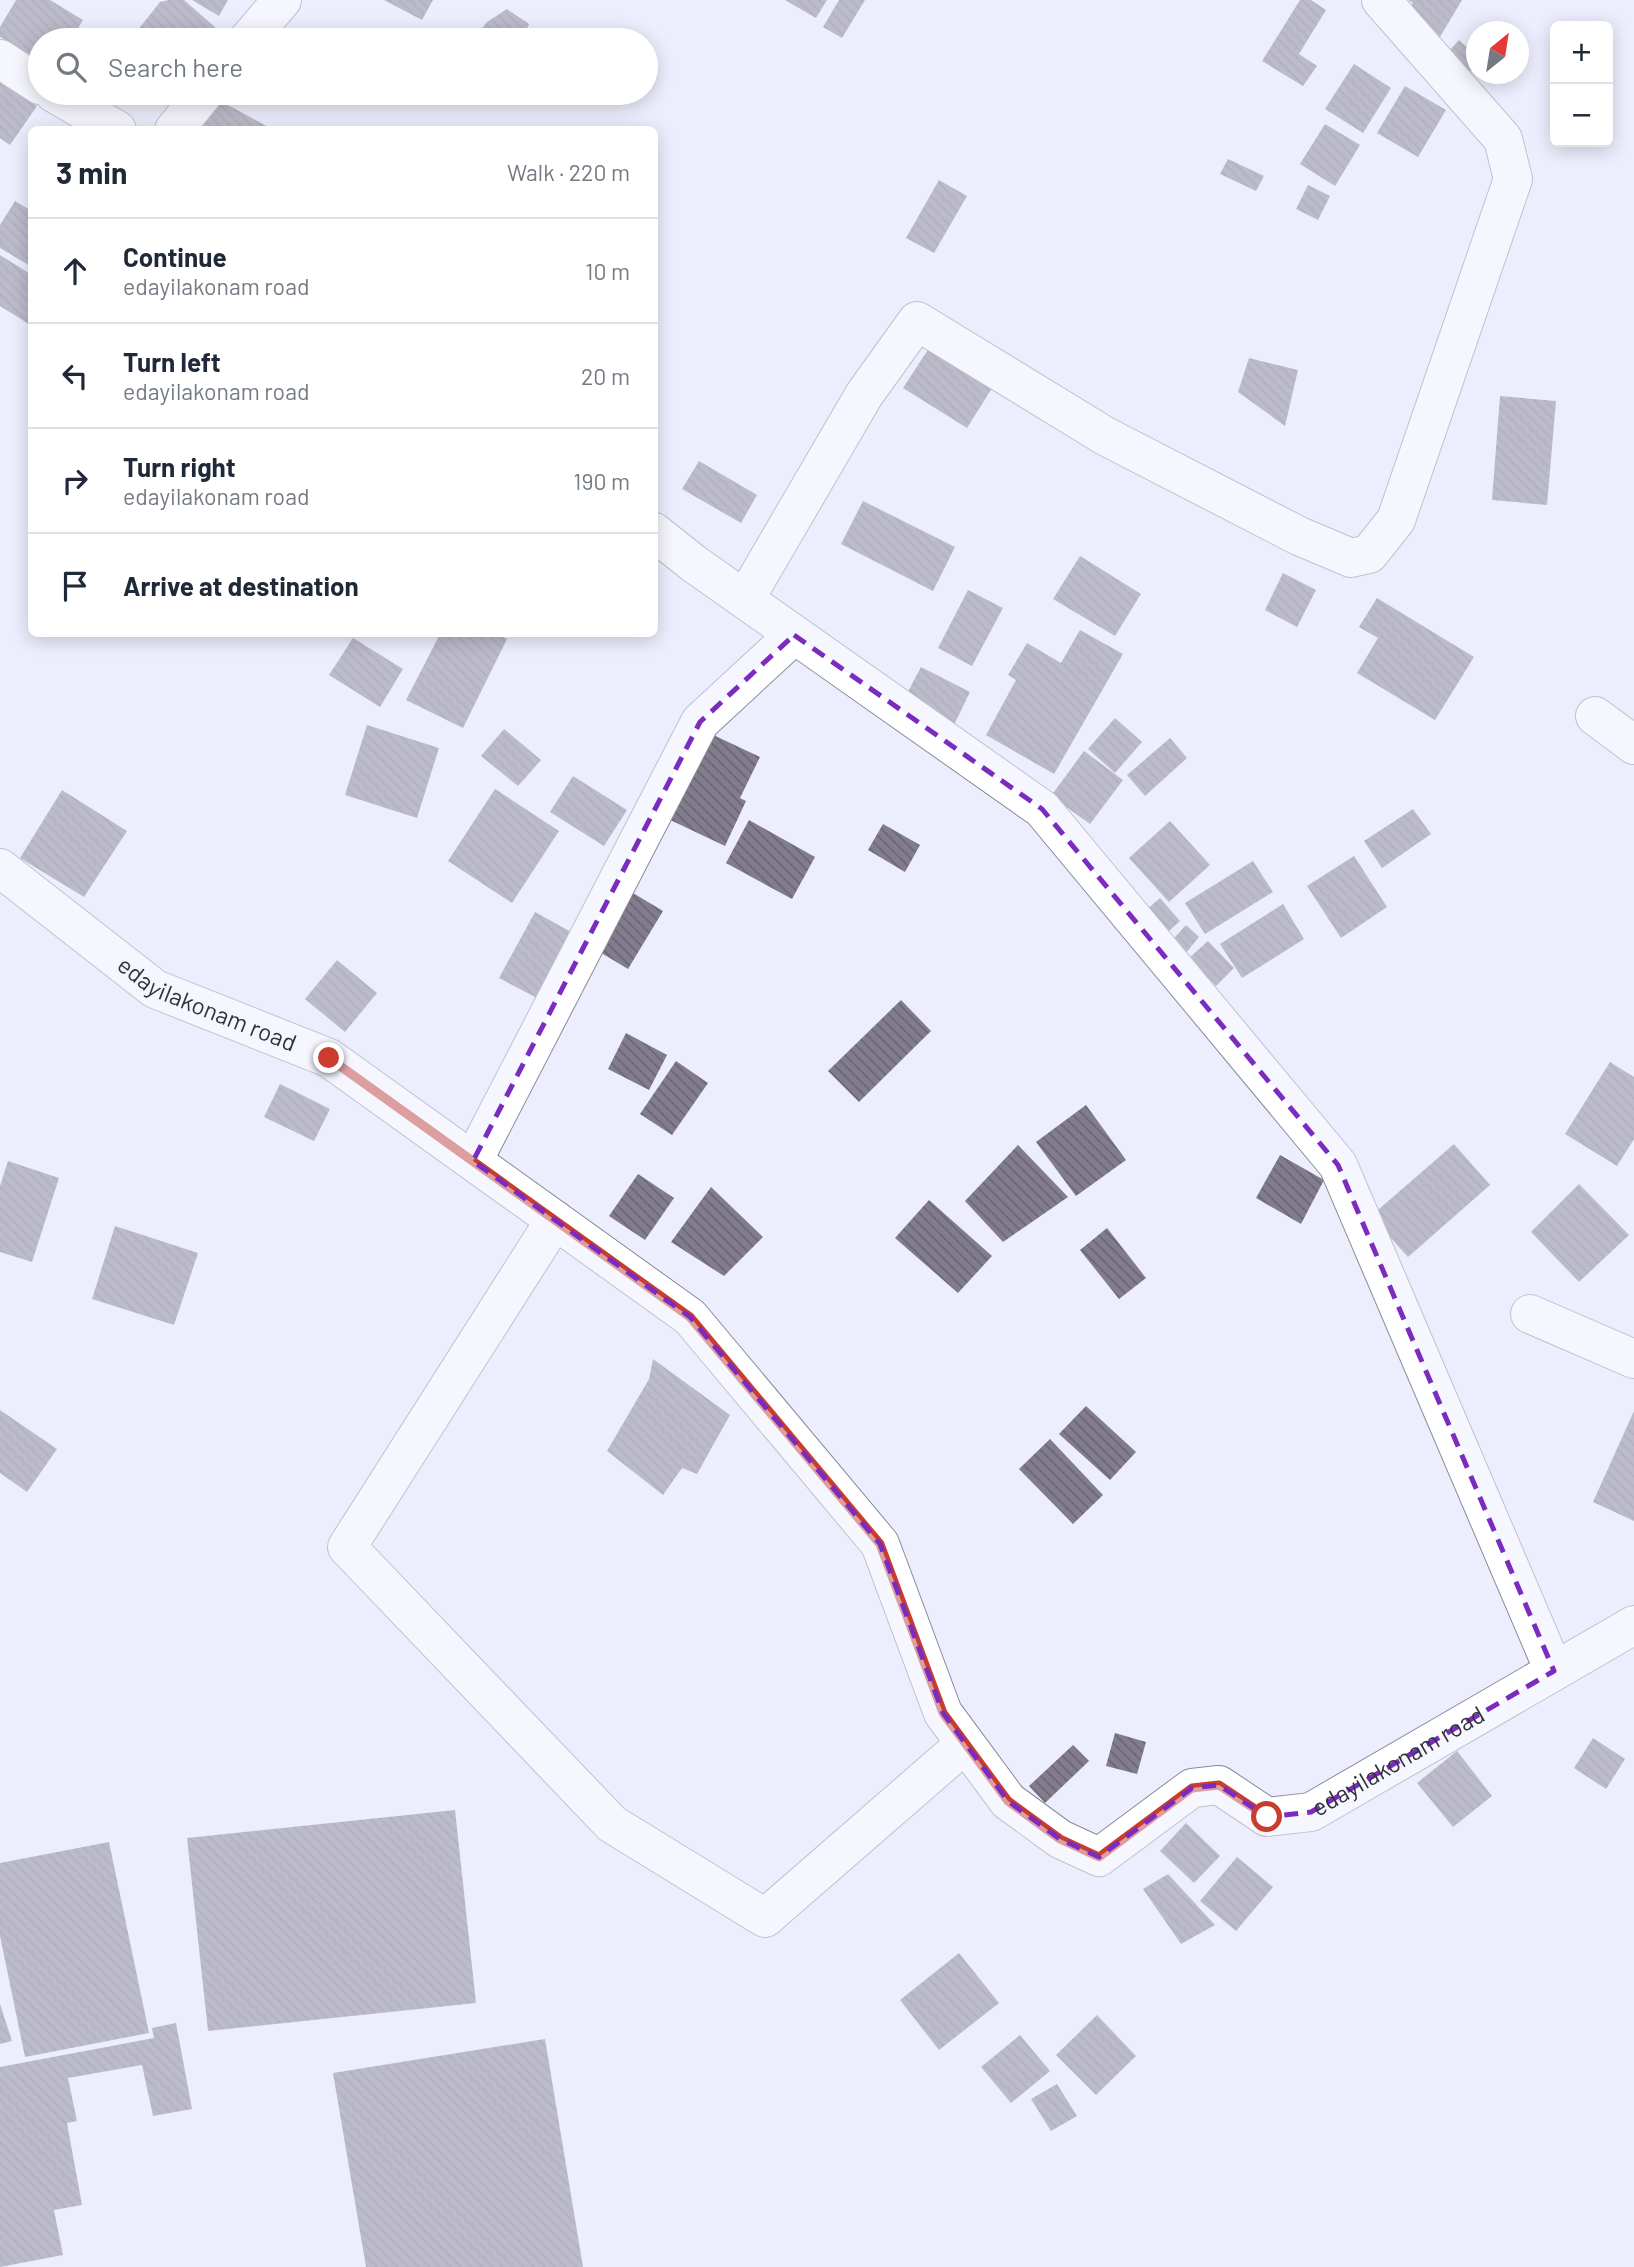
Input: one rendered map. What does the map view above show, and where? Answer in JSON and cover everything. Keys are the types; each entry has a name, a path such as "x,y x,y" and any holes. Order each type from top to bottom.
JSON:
{"street":[{"path":"258,28 282,0"},
{"path":"745,599 864,395 917,321 1105,436 1298,536 1351,558 1369,554 1396,520 1513,179 1503,139 1381,0"},
{"path":"0,59 28,77"},
{"path":"74,105 110,126"},
{"path":"177,126 194,105"},
{"path":"658,534 693,563 794,635 1042,808 1338,1165 1554,1671"},
{"path":"473,1161 700,722 794,635"},
{"path":"1595,716 1634,746"},
{"name":"edayilakonam road","path":"0,868 155,989 329,1058 690,1317 880,1544 943,1713 1008,1801 1060,1839 1099,1857 1192,1788 1219,1785 1267,1817 1311,1812 1634,1625"},
{"path":"555,1220 347,1547 612,1824 765,1918 965,1744"},
{"path":"1530,1314 1634,1359"}],"highlighted area":[{"path":"794,635 1042,809 1338,1165 1554,1671 1311,1812 1267,1817 1219,1785 1192,1788 1099,1857 1060,1839 1008,1801 943,1713 880,1544 690,1317 473,1161 700,722"}],"building":[{"path":"16,0 50,0 83,20 78,28 28,28 28,54 0,37 0,27"},
{"path":"184,0 215,27 139,28 160,2"},
{"path":"192,0 228,0 219,16"},
{"path":"384,0 433,0 422,20"},
{"path":"785,0 827,0 816,18"},
{"path":"839,0 865,0 842,38 823,27"},
{"path":"1300,0 1311,0 1326,10 1299,54 1317,66 1303,86 1262,61"},
{"path":"1408,0 1462,0 1437,42 1402,21 1413,3"},
{"path":"507,9 529,24 528,28 482,28"},
{"path":"1459,40 1466,47 1466,76 1460,83 1438,63"},
{"path":"1354,64 1391,88 1363,133 1325,109"},
{"path":"0,81 28,100 28,105 37,106 10,145 0,138"},
{"path":"1405,86 1446,110 1418,157 1377,133"},
{"path":"212,105 228,105 267,126 201,126"},
{"path":"1325,124 1360,145 1335,186 1300,164"},
{"path":"1228,159 1264,176 1256,191 1220,174"},
{"path":"939,180 967,196 934,253 906,238"},
{"path":"1308,185 1330,196 1318,220 1296,209"},
{"path":"15,201 28,209 28,265 0,248 0,225"},
{"path":"0,255 28,272 28,324 0,306"},
{"path":"931,345 994,385 967,428 903,388"},
{"path":"1249,358 1298,370 1285,426 1238,392"},
{"path":"1500,396 1556,401 1547,505 1492,500"},
{"path":"699,461 757,495 741,523 682,489"},
{"path":"863,501 955,547 933,591 841,544"},
{"path":"1080,556 1141,594 1115,636 1053,599"},
{"path":"1283,573 1316,590 1297,627 1265,610"},
{"path":"968,590 1003,608 972,666 938,648"},
{"path":"1377,598 1474,657 1435,720 1357,673 1378,638 1359,627"},
{"path":"1080,630 1123,654 1054,774 986,735 1016,680 1008,675 1027,643 1061,663"},
{"path":"438,637 507,639 463,728 406,700"},
{"path":"353,638 403,669 380,707 329,675"},
{"path":"921,667 970,692 953,727 903,701"},
{"path":"1115,718 1142,742 1115,773 1088,749"},
{"path":"367,725 439,748 417,818 345,795"},
{"path":"504,729 541,760 518,786 481,756"},
{"path":"707,732 760,757 740,798 746,801 725,846 666,818"},
{"path":"1170,738 1187,758 1145,796 1127,775"},
{"path":"1084,751 1123,780 1090,824 1051,796"},
{"path":"573,776 627,810 604,846 550,812"},
{"path":"495,789 559,831 512,903 448,861"},
{"path":"62,790 127,831 84,897 20,858"},
{"path":"1413,809 1431,834 1382,868 1364,841"},
{"path":"749,820 815,857 792,899 726,863"},
{"path":"1170,821 1210,865 1169,902 1129,858"},
{"path":"883,824 920,845 905,872 868,850"},
{"path":"1354,856 1387,907 1341,938 1307,886"},
{"path":"1253,861 1273,892 1205,934 1185,903"},
{"path":"633,893 663,911 628,969 598,951"},
{"path":"1160,898 1180,921 1158,941 1137,918"},
{"path":"1283,904 1304,939 1242,978 1220,944"},
{"path":"535,912 573,933 537,998 499,978"},
{"path":"1186,925 1199,937 1181,959 1167,946"},
{"path":"1208,941 1234,968 1216,986 1189,958"},
{"path":"337,960 377,993 345,1032 305,999"},
{"path":"901,1000 931,1031 859,1102 828,1071"},
{"path":"626,1033 667,1055 649,1090 608,1069"},
{"path":"676,1061 708,1083 672,1135 640,1114"},
{"path":"1610,1062 1634,1077 1634,1139 1617,1166 1565,1134"},
{"path":"280,1084 330,1109 314,1141 264,1117"},
{"path":"1086,1105 1126,1160 1076,1196 1036,1142"},
{"path":"1454,1144 1490,1185 1408,1257 1371,1216"},
{"path":"1018,1145 1068,1197 1003,1242 965,1201"},
{"path":"1280,1155 1324,1180 1301,1224 1256,1198"},
{"path":"8,1161 59,1178 32,1262 0,1252 0,1186"},
{"path":"638,1174 674,1198 645,1240 609,1216"},
{"path":"1579,1184 1629,1235 1579,1282 1531,1232"},
{"path":"711,1187 763,1237 724,1276 671,1242"},
{"path":"929,1200 992,1256 958,1293 895,1238"},
{"path":"115,1226 198,1253 174,1325 92,1299"},
{"path":"1107,1228 1146,1278 1119,1299 1080,1250"},
{"path":"653,1359 730,1415 697,1474 682,1468 663,1495 607,1451 649,1379"},
{"path":"1086,1406 1136,1452 1110,1480 1059,1434"},
{"path":"0,1410 57,1449 27,1492 0,1473"},
{"path":"1634,1411 1634,1521 1593,1502"},
{"path":"1050,1439 1103,1495 1073,1524 1019,1469"},
{"path":"1115,1733 1146,1742 1137,1774 1106,1766"},
{"path":"1593,1738 1625,1759 1606,1789 1574,1768"},
{"path":"1073,1745 1089,1761 1045,1803 1029,1786"},
{"path":"1457,1751 1492,1796 1453,1827 1417,1783"},
{"path":"455,1810 476,2003 208,2031 187,1838"},
{"path":"1186,1823 1220,1856 1194,1883 1160,1851"},
{"path":"109,1842 149,2033 25,2057 0,1936 0,1863"},
{"path":"1237,1857 1273,1887 1236,1931 1200,1901"},
{"path":"1168,1874 1215,1925 1181,1944 1143,1889"},
{"path":"959,1953 999,2003 939,2050 900,2000"},
{"path":"0,2004 12,2041 0,2044"},
{"path":"1097,2015 1136,2056 1096,2095 1056,2055"},
{"path":"176,2023 192,2109 153,2116 142,2065 68,2078 77,2121 67,2123 82,2205 54,2210 63,2255 0,2267 0,2067 154,2038 152,2028"},
{"path":"1020,2035 1050,2071 1011,2103 981,2067"},
{"path":"545,2039 583,2267 366,2267 333,2073"},
{"path":"1057,2084 1077,2116 1051,2131 1031,2099"}],"route":[{"path":"329,1058 690,1317 880,1544 943,1713 1008,1801 1060,1839 1099,1857 1192,1788 1219,1785 1267,1817"}]}
